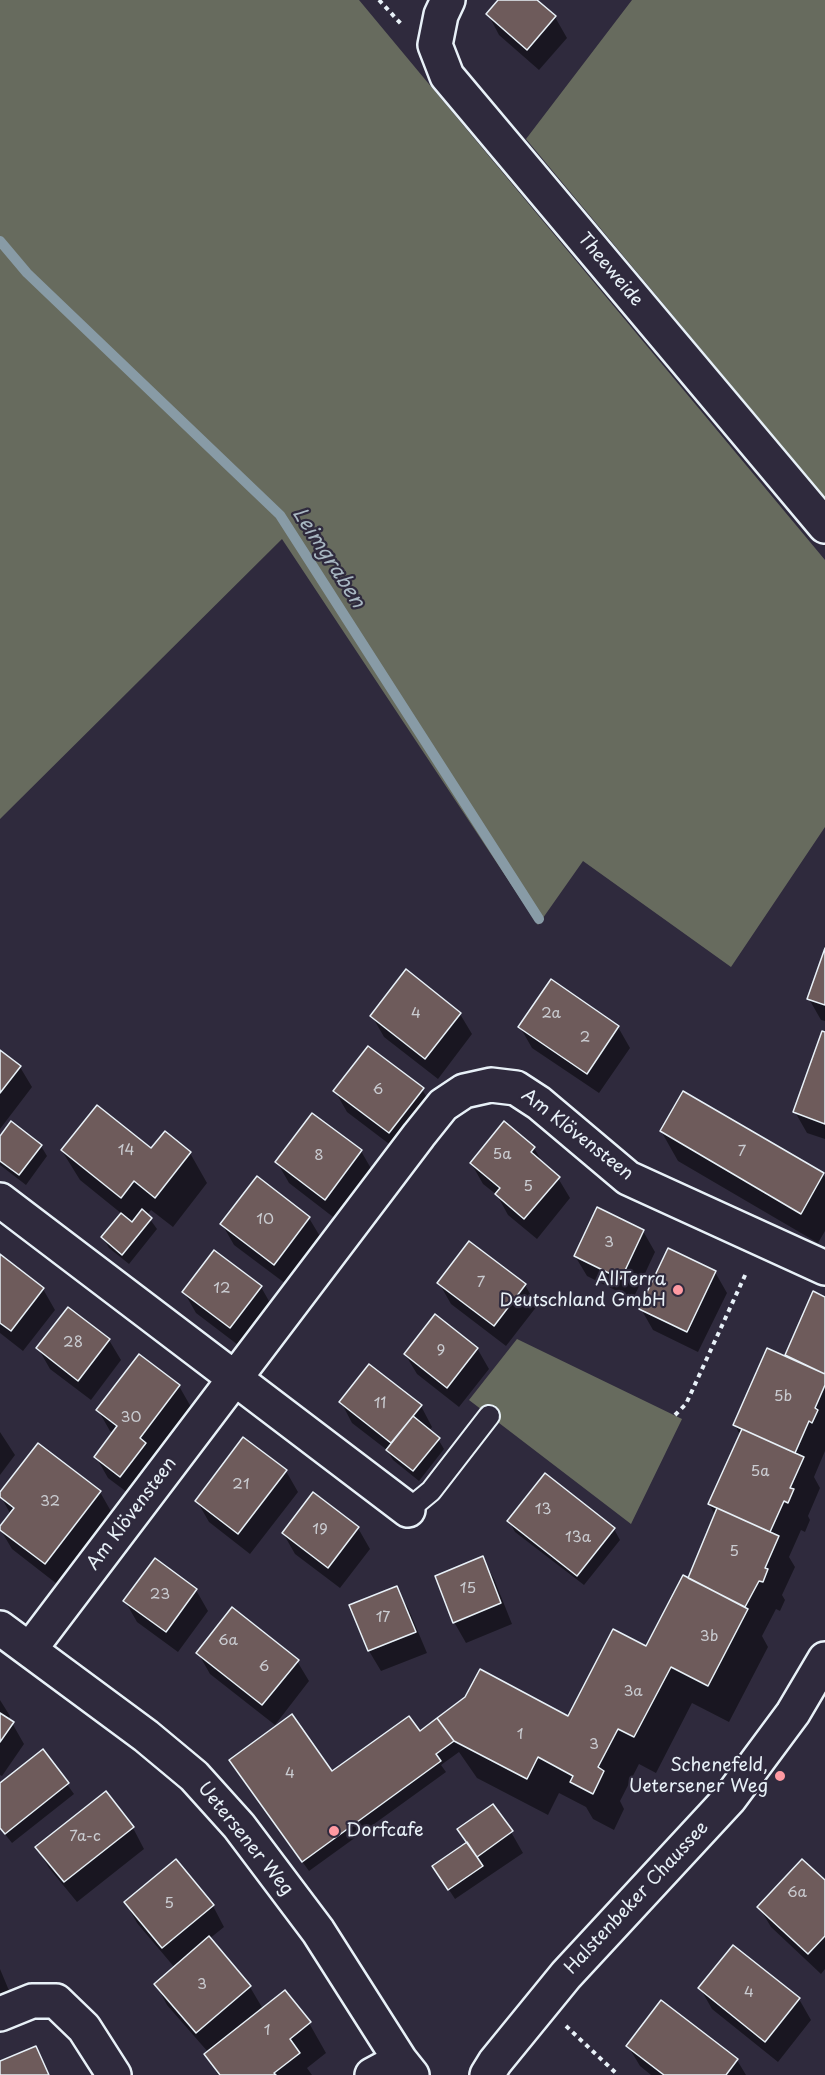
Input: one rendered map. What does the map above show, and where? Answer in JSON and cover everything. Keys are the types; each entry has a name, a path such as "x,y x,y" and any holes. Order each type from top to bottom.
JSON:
{"street":[{"name":"Theeweide","path":"448,0 441,15 435,45 447,76 825,526"},
{"name":"Am Klövensteen","path":"30,1649 443,1105 464,1091 490,1085 516,1088 539,1103 628,1178 825,1268"},
{"path":"0,1200 408,1510"},
{"name":"Uetersener Weg","path":"0,1628 146,1736 194,1776 239,1826 318,1931 395,2070"},
{"name":"Halstenbeker Chaussee","path":"487,2075 566,1975 730,1798 793,1713 825,1659"},
{"path":"0,2014 32,2001 56,2001 84,2028 114,2075"}],"lane":[{"path":"408,1510 430,1491 489,1416"}],"path":[{"path":"675,1415 687,1404 761,1240"},
{"path":"562,2022 618,2075"}],"shaded area":[{"path":"0,0 359,0 825,560 825,827 731,967 583,861 538,925 282,539 0,819"},
{"path":"632,0 825,0 825,498 526,139"},
{"path":"517,1339 682,1419 631,1524 469,1400"}],"building":[{"path":"498,0 537,0 556,16 527,50 486,14"},
{"path":"825,948 825,1005 807,999"},
{"path":"406,969 461,1013 425,1059 370,1016"},
{"path":"551,979 619,1026 587,1074 518,1027"},
{"path":"822,1031 825,1032 825,1124 793,1112"},
{"path":"368,1046 424,1088 389,1133 333,1091"},
{"path":"0,1050 21,1066 0,1093"},
{"path":"683,1091 824,1173 801,1214 660,1131"},
{"path":"97,1105 151,1148 165,1131 191,1152 155,1198 134,1181 121,1198 61,1150"},
{"path":"312,1113 362,1150 325,1200 275,1162"},
{"path":"11,1121 42,1145 19,1175 0,1161 0,1136"},
{"path":"504,1121 535,1147 531,1152 560,1177 524,1219 495,1194 500,1188 470,1163"},
{"path":"257,1176 310,1217 274,1265 220,1224"},
{"path":"597,1207 644,1230 621,1279 574,1256"},
{"path":"142,1209 152,1218 122,1255 101,1237 121,1213 132,1222"},
{"path":"469,1241 526,1284 494,1326 437,1283"},
{"name":"AllTerra Deutschland GmbH","path":"668,1248 716,1271 687,1332 639,1309"},
{"path":"214,1250 262,1286 230,1328 182,1292"},
{"path":"0,1254 44,1288 11,1331 0,1323"},
{"path":"813,1291 825,1297 825,1374 785,1355"},
{"path":"68,1307 110,1339 78,1381 36,1348"},
{"path":"435,1314 478,1348 447,1388 404,1354"},
{"path":"767,1348 825,1374 825,1385 815,1408 818,1410 812,1423 809,1421 795,1453 733,1425"},
{"path":"139,1354 180,1385 140,1438 146,1443 120,1477 94,1457 117,1426 96,1410"},
{"path":"369,1364 422,1405 391,1443 339,1402"},
{"path":"413,1416 440,1438 413,1471 386,1450"},
{"path":"742,1429 804,1457 790,1488 794,1489 788,1503 784,1501 770,1532 708,1504"},
{"path":"243,1437 287,1470 238,1534 195,1501"},
{"path":"38,1443 101,1491 45,1564 0,1530 0,1526 14,1508 0,1497 0,1492"},
{"path":"545,1473 615,1528 577,1576 507,1521"},
{"path":"313,1492 359,1527 328,1568 282,1533"},
{"path":"717,1508 779,1536 765,1568 768,1569 763,1582 759,1581 745,1607 688,1578"},
{"path":"483,1556 501,1603 453,1623 435,1576"},
{"path":"155,1558 197,1589 166,1632 123,1601"},
{"path":"683,1575 748,1609 708,1686 671,1667 634,1737 618,1729 598,1767 604,1771 593,1794 570,1782 573,1776 538,1757 527,1779 454,1741 437,1718 465,1697 480,1669 568,1716 613,1629 646,1646"},
{"path":"397,1586 416,1632 368,1651 349,1605"},
{"path":"232,1607 299,1660 262,1705 196,1653"},
{"path":"0,1713 14,1722 0,1742"},
{"path":"292,1714 332,1771 409,1716 420,1731 437,1718 454,1741 436,1754 441,1761 302,1862 229,1760"},
{"path":"43,1749 69,1783 5,1834 0,1828 0,1783"},
{"path":"106,1791 134,1827 64,1882 35,1847"},
{"path":"493,1804 513,1831 477,1857 457,1829"},
{"path":"467,1842 483,1866 448,1890 432,1866"},
{"path":"176,1859 214,1905 162,1948 124,1902"},
{"path":"802,1859 825,1880 825,1936 808,1954 757,1907"},
{"path":"209,1936 251,1986 196,2033 154,1984"},
{"path":"733,1945 800,1998 765,2042 698,1988"},
{"path":"285,1990 311,2022 290,2039 300,2053 274,2073 276,2075 220,2075 204,2054"},
{"path":"661,2000 738,2059 726,2075 664,2075 626,2046"},
{"path":"36,2046 49,2075 0,2075 0,2061"}],"waterway":[{"name":"Leimgraben","path":"0,241 27,273 280,515 539,919"}],"place":[{"name":"AllTerra Deutschland GmbH","path":"678,1290"},
{"name":"Schenefeld, Uetersener Weg","path":"780,1776"},
{"name":"Dorfcafe","path":"334,1831"}]}
